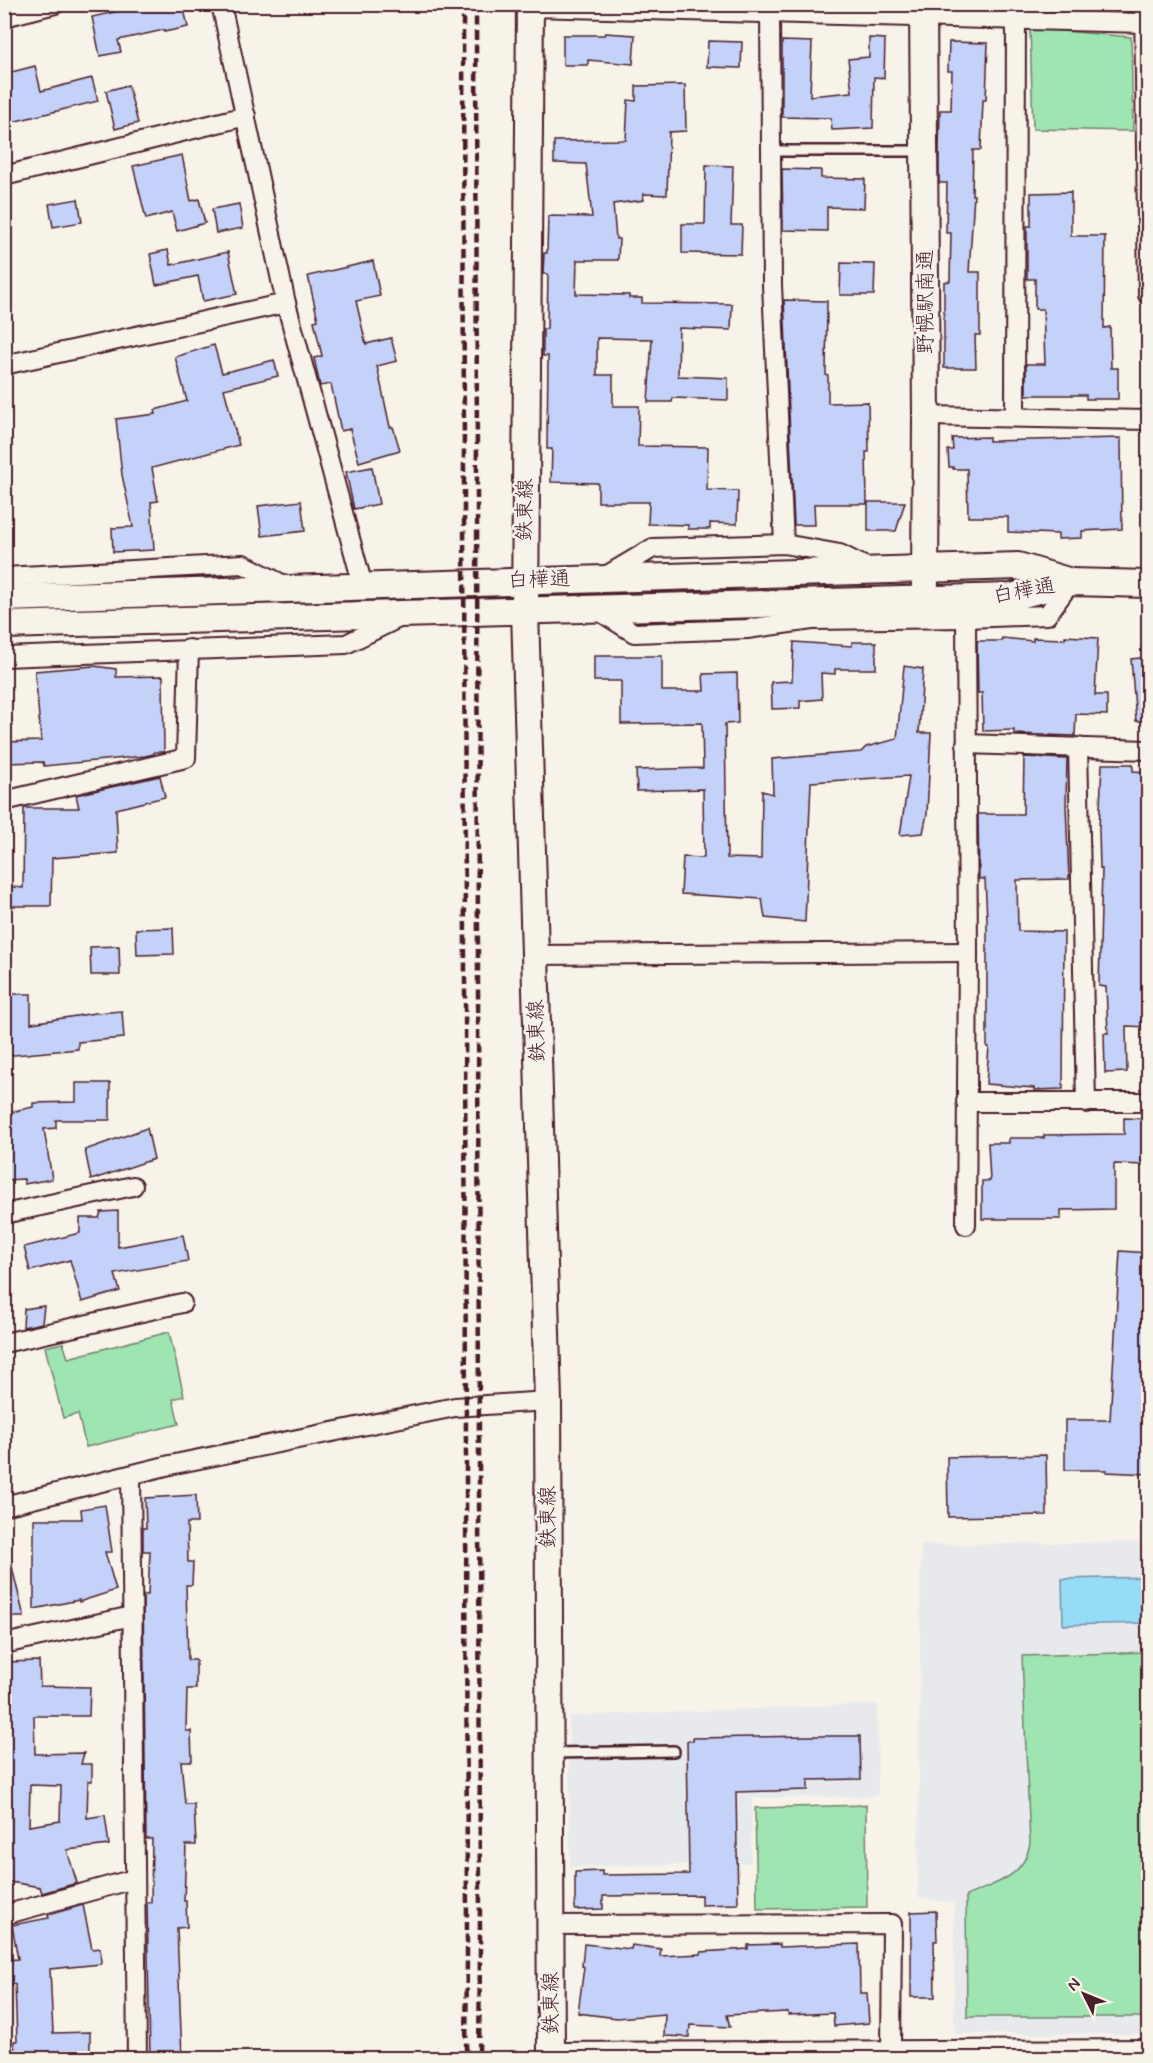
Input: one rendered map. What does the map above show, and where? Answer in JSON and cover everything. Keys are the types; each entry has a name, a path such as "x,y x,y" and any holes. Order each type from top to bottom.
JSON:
{"street":[{"path":"4,17 55,4"},
{"path":"221,4 286,303 363,586"},
{"path":"530,6 692,8 770,13 923,11 1144,14 1149,296"},
{"name":"鉄東線","path":"530,6 525,611 548,1401 551,2055"},
{"name":"野幌駅南通","path":"923,11 926,416 924,599"},
{"path":"1015,417 1016,12"},
{"path":"770,13 772,285 784,544"},
{"path":"4,176 246,116"},
{"path":"4,365 286,303"},
{"path":"926,416 1149,420"},
{"path":"602,578 653,548 784,544 840,554 872,570"},
{"path":"4,577 243,564 290,588"},
{"name":"白樺通","path":"4,598 1018,566 1071,582 1149,584"},
{"path":"596,609 634,633 747,629 812,620 1047,615 1071,582"},
{"name":"白樺通","path":"4,625 1011,597 1071,582"},
{"path":"4,657 346,644 405,615"},
{"path":"966,618 968,952 966,1225"},
{"path":"4,801 186,758 189,649"},
{"path":"966,744 1149,750"},
{"path":"1078,747 1086,1103"},
{"path":"535,955 968,952"},
{"path":"966,1102 1149,1102"},
{"path":"4,1214 133,1186"},
{"path":"4,1343 182,1303"},
{"path":"4,1506 131,1475 455,1407 548,1401"},
{"path":"131,1475 137,2058"},
{"path":"4,1644 132,1616"},
{"path":"4,1915 134,1879"},
{"path":"550,1925 892,1924 891,2051"},
{"path":"551,2055 706,2055 891,2051 1119,2054 1149,2049"}],"lane":[{"path":"771,151 924,151"},
{"path":"549,1753 674,1751"}],"shaded area":[{"path":"1148,1542 1148,2034 954,2034 954,1903 918,1897 921,1545"},
{"path":"877,1704 878,1796 752,1798 751,1863 570,1867 569,1716"}],"green space":[{"path":"1030,28 1131,37 1133,131 1033,129"},
{"path":"169,1332 184,1396 173,1399 179,1424 86,1447 78,1414 63,1418 45,1347 63,1343 68,1358"},
{"path":"1148,1652 1148,2017 967,2017 966,1896 997,1883 1014,1872 1027,1856 1030,1844 1022,1656"},
{"path":"866,1805 867,1907 757,1909 755,1808"}],"water":[{"path":"1148,1577 1148,1623 1063,1625 1062,1579"}],"building":[{"path":"138,4 183,4 188,27 118,40 121,52 100,56 92,17 138,7"},
{"path":"605,33 635,35 633,64 588,60 588,65 563,65 563,35 605,35"},
{"path":"869,38 885,39 884,78 874,77 873,128 832,130 831,118 782,117 782,41 812,42 810,96 852,92 848,59 869,57"},
{"path":"708,41 742,42 741,68 707,67"},
{"path":"949,42 988,43 981,150 973,150 972,195 974,195 969,272 980,272 980,335 975,335 976,368 944,368 944,282 950,281 951,233 946,233 947,183 939,183 939,149 940,110 951,110 952,71 948,71"},
{"path":"35,66 41,91 92,78 98,101 4,124 4,74"},
{"path":"128,85 138,123 115,129 106,91"},
{"path":"685,85 686,131 669,132 667,195 643,194 644,200 613,204 616,239 619,239 618,260 577,260 576,294 629,295 629,298 642,298 642,303 732,304 731,330 679,328 678,376 728,378 728,400 673,398 672,402 648,402 652,339 597,338 597,375 613,375 613,406 639,406 638,446 708,447 707,490 738,491 737,524 710,523 710,529 688,529 688,525 648,524 649,502 598,502 598,483 551,482 552,449 547,449 548,356 543,356 543,329 547,329 548,274 543,274 544,253 547,253 548,216 592,217 586,164 554,163 554,141 626,140 628,100 636,101 636,86"},
{"path":"182,155 191,201 199,199 205,223 177,231 172,212 146,219 133,166"},
{"path":"706,165 733,166 731,225 742,225 741,254 682,253 682,224 705,224"},
{"path":"782,169 821,170 821,178 865,179 864,208 827,207 827,231 783,230"},
{"path":"1071,192 1071,236 1105,236 1104,328 1110,327 1111,368 1118,368 1118,399 1086,399 1086,395 1026,395 1026,364 1045,364 1043,309 1035,309 1035,279 1027,279 1027,226 1031,226 1031,193"},
{"path":"78,199 82,222 53,227 49,204"},
{"path":"239,204 243,228 216,233 212,209"},
{"path":"168,250 171,265 228,252 237,294 203,301 198,276 156,285 150,254"},
{"path":"373,261 380,296 356,301 366,344 391,338 397,361 377,366 390,427 393,427 400,450 359,462 350,429 341,431 331,384 320,386 314,358 322,356 314,321 318,320 308,276"},
{"path":"841,263 875,264 874,295 840,295"},
{"path":"784,300 827,301 828,403 868,402 867,504 814,504 815,525 794,525"},
{"path":"214,345 222,373 274,360 278,376 224,389 239,445 152,468 158,501 151,502 154,550 113,552 112,528 133,527 122,475 116,419 156,414 155,410 187,401 175,357"},
{"path":"989,437 989,441 1121,438 1122,529 1082,531 1082,538 1058,539 1058,534 1008,532 1008,517 968,517 967,469 949,467 948,450 953,450 952,438"},
{"path":"372,467 379,504 354,509 346,472"},
{"path":"301,501 305,531 262,536 258,506"},
{"path":"868,502 905,502 896,531 868,531"},
{"path":"1065,636 1098,638 1095,695 1107,695 1107,715 1076,714 1075,736 1014,734 1014,730 983,731 982,693 978,693 977,641 1002,641 1002,638 1033,641 1033,638 1065,639"},
{"path":"794,642 852,646 852,642 876,642 876,669 835,669 835,674 821,673 822,699 800,701 800,708 772,709 771,682 792,681"},
{"path":"594,656 662,656 662,691 704,691 703,674 737,673 738,723 725,724 727,858 761,859 762,791 773,794 772,759 861,752 866,747 897,739 904,666 923,669 919,733 931,733 927,814 923,833 900,835 909,776 811,782 805,922 765,918 762,899 681,894 683,857 704,858 703,789 637,791 636,770 703,768 702,723 621,724 621,681 594,681"},
{"path":"1149,657 1149,720 1136,721 1131,659"},
{"path":"94,666 116,669 116,677 163,676 164,752 44,766 43,762 4,763 4,742 41,741 35,671"},
{"path":"1024,757 1067,759 1069,879 1017,880 1018,931 1064,932 1063,1089 1034,1090 1034,1088 986,1084 989,1047 987,1047 987,920 985,879 979,879 978,814 1023,814"},
{"path":"1102,764 1133,764 1133,771 1149,772 1149,1027 1126,1026 1127,1072 1105,1073 1104,1033 1108,1033 1106,987 1099,986 1102,869 1100,869 1099,829"},
{"path":"160,776 165,797 116,809 118,853 52,858 51,906 4,906 4,886 23,888 24,808 79,808 76,795"},
{"path":"173,928 174,954 137,955 136,929"},
{"path":"119,946 120,975 91,975 90,947"},
{"path":"6,994 31,994 31,1023 122,1011 124,1038 78,1042 78,1049 4,1056"},
{"path":"76,1083 110,1083 110,1120 56,1120 56,1128 44,1129 52,1179 24,1184 24,1179 4,1180 4,1114 33,1107 33,1103 76,1102"},
{"path":"1124,1118 1149,1119 1148,1165 1114,1164 1114,1209 1061,1210 1061,1219 982,1219 982,1181 990,1181 988,1143 1009,1143 1009,1138 1044,1138 1044,1135 1124,1134"},
{"path":"147,1128 154,1159 91,1180 85,1150"},
{"path":"118,1211 118,1247 183,1235 188,1261 115,1274 120,1291 82,1302 70,1260 30,1271 24,1247 80,1233 80,1218 99,1218 101,1212"},
{"path":"1120,1251 1149,1253 1149,1474 1106,1472 1107,1470 1065,1470 1065,1420 1110,1420"},
{"path":"44,1306 42,1323 23,1327 24,1309"},
{"path":"1046,1455 1047,1515 948,1517 947,1457"},
{"path":"196,1495 197,1523 187,1523 188,1562 193,1562 192,1585 186,1585 188,1660 196,1660 196,1689 187,1689 186,1731 191,1731 192,1761 181,1761 185,1804 194,1804 196,1845 186,1845 184,1901 186,1901 187,1927 177,1928 182,2058 150,2058 147,1902 151,1902 152,1839 146,1839 143,1595 148,1595 150,1551 143,1551 143,1528 146,1528 145,1498"},
{"path":"105,1505 112,1552 105,1552 116,1590 79,1602 79,1600 34,1609 34,1519 82,1519 81,1509"},
{"path":"11,1563 24,1617 4,1617 4,1564"},
{"path":"39,1661 40,1686 90,1687 89,1716 34,1716 35,1754 84,1753 81,1764 92,1764 92,1781 88,1781 87,1818 105,1815 109,1845 67,1850 77,1883 42,1893 40,1887 4,1881 6,1686 4,1686 4,1662","holes":["30,1785 61,1786 60,1821 29,1826"]},
{"path":"860,1736 861,1779 808,1780 808,1790 736,1792 738,1904 701,1905 701,1895 603,1896 603,1909 575,1910 575,1872 602,1871 602,1875 689,1874 687,1741 693,1741 693,1738"},
{"path":"83,1905 92,1949 100,1948 101,1964 50,1969 53,2033 90,2032 90,2058 15,2058 14,2041 17,2041 15,1984 7,1985 5,1960 18,1959 12,1925 49,1918 48,1915"},
{"path":"936,1911 935,1997 911,1997 911,1912"},
{"path":"584,1944 631,1949 632,1945 661,1949 660,1956 748,1949 748,1945 780,1944 780,1947 859,1944 860,1993 867,1993 869,2023 834,2026 833,2013 788,2015 788,2012 727,2015 730,2027 690,2025 689,2037 664,2036 665,2014 617,2018 578,2013 584,1967 582,1966"}],"railway":[{"path":"463,4 466,2058"},
{"path":"476,4 479,2058"}]}
